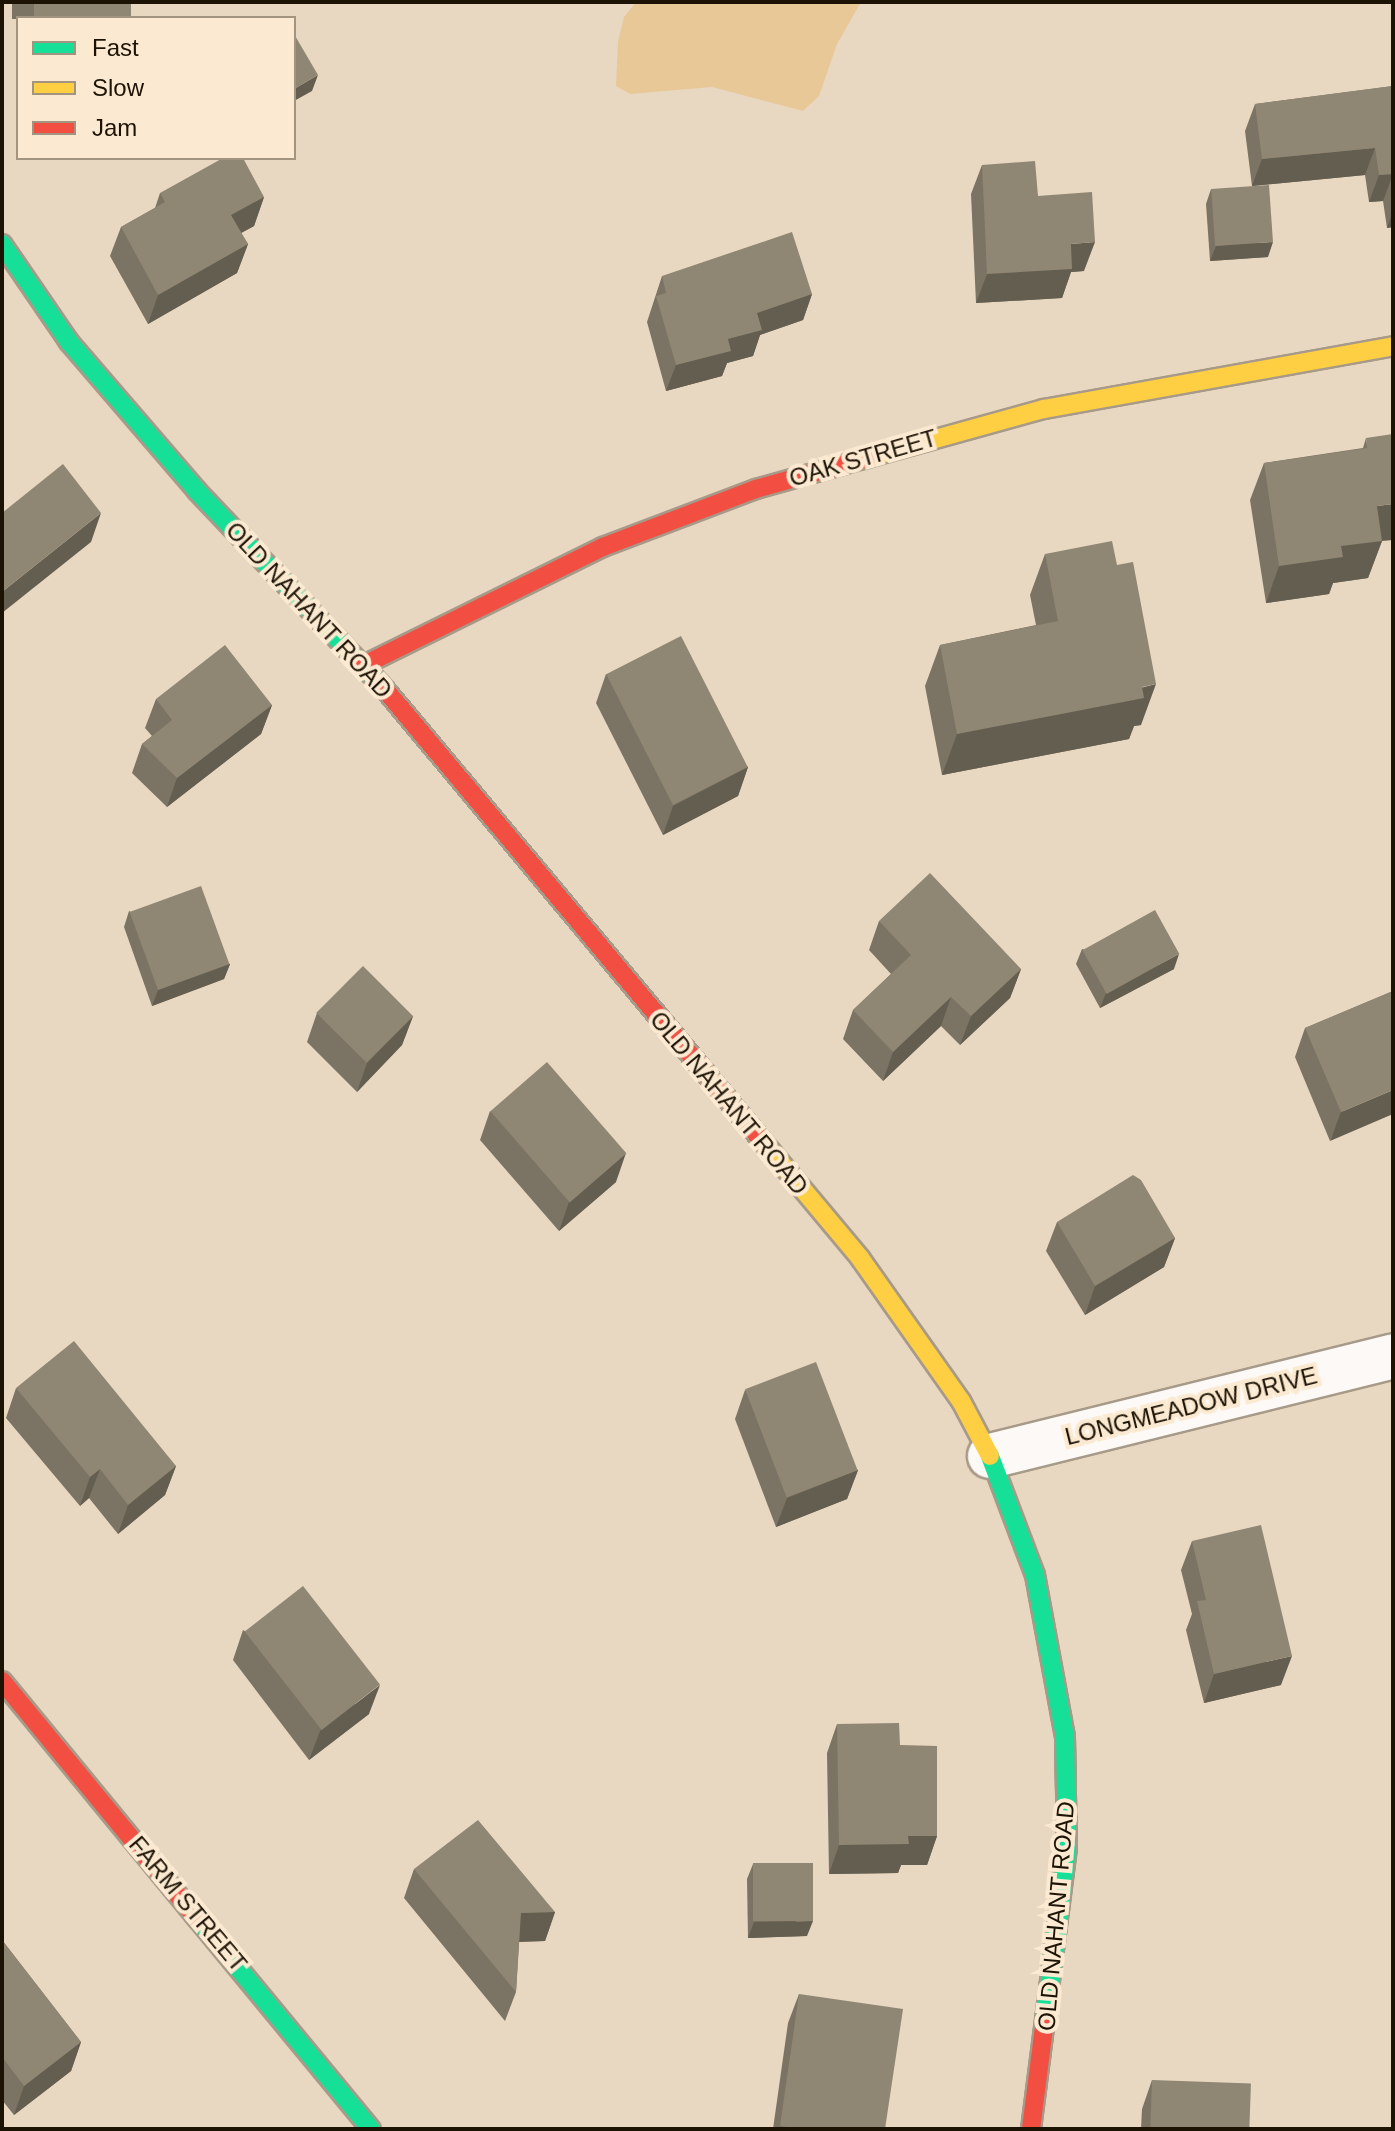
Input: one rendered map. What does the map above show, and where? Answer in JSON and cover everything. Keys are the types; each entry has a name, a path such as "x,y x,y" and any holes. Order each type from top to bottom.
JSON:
{"street":[{"name":"OLD NAHANT ROAD","path":"2,244 69,342 123,406 364,665 860,1258 947,1380 990,1456 1035,1575 1065,1737 1067,1848 1031,2129"},
{"name":"OAK STREET","path":"364,665 603,547 756,489 1044,409 1393,346"},
{"name":"LONGMEADOW DRIVE","path":"990,1456 1393,1356"},
{"name":"FARM STREET","path":"2,1681 371,2129"}],"shaded area":[{"path":"636,2 861,2 837,44 819,96 803,111 712,87 630,94 616,86 618,41 624,17"}],"building":[{"path":"34,2 131,2 131,16 34,16"},
{"path":"296,37 318,75 296,88"},
{"path":"1393,86 1393,174 1379,175 1375,148 1262,159 1255,104"},
{"path":"219,160 244,160 264,197 231,215 248,244 158,295 121,227 165,202 160,193"},
{"path":"1035,161 1038,196 1092,192 1095,242 1071,244 1072,269 987,274 982,165"},
{"path":"1269,185 1273,242 1215,246 1211,189"},
{"path":"792,232 812,294 757,313 762,330 728,339 731,351 676,365 656,296 666,293 662,276"},
{"path":"1393,434 1393,504 1377,506 1382,541 1341,546 1343,557 1279,566 1264,463 1367,448 1366,438"},
{"path":"63,464 101,513 2,592 2,513"},
{"path":"1112,541 1117,565 1133,562 1156,684 1142,687 1144,698 957,734 940,645 1058,621 1045,554"},
{"path":"681,636 748,767 673,805 606,674"},
{"path":"225,645 272,705 177,778 142,744 172,720 156,699"},
{"path":"930,873 1021,969 971,1016 951,997 893,1052 853,1010 911,955 879,921"},
{"path":"201,886 229,964 158,990 130,912"},
{"path":"1155,910 1179,954 1107,994 1082,950"},
{"path":"363,966 413,1016 367,1063 316,1013"},
{"path":"1393,991 1393,1090 1341,1112 1305,1028"},
{"path":"547,1062 626,1153 570,1203 490,1111"},
{"path":"1133,1175 1141,1180 1175,1238 1095,1286 1057,1222"},
{"path":"74,1341 176,1466 128,1505 100,1469 90,1477 16,1388"},
{"path":"816,1362 858,1470 787,1498 745,1389"},
{"path":"1261,1525 1292,1656 1214,1674 1197,1601 1206,1600 1192,1541"},
{"path":"303,1586 380,1685 322,1730 245,1632"},
{"path":"899,1723 900,1745 937,1746 937,1836 908,1836 909,1844 839,1845 837,1724"},
{"path":"478,1820 555,1912 521,1913 516,1992 414,1869"},
{"path":"753,1863 813,1863 813,1921 753,1921"},
{"path":"2,1940 81,2042 24,2086 2,2057"},
{"path":"799,1994 903,2009 885,2129 800,2129 780,2126"},
{"path":"1152,2080 1251,2083 1249,2129 1150,2129"}],"traffic: fast":[{"path":"2,244 69,342 197,491 383,687"},
{"path":"990,1456 1035,1575 1065,1737 1067,1848 1045,2019"},
{"path":"196,1917 371,2129"}],"traffic: slow":[{"path":"867,458 1044,409 1393,346"},
{"path":"764,1143 860,1258 961,1401 990,1456"}],"traffic: jam":[{"path":"364,665 603,547 756,489 867,458"},
{"path":"383,687 764,1143"},
{"path":"2,1681 196,1917"},
{"path":"1031,2129 1045,2019"}]}
